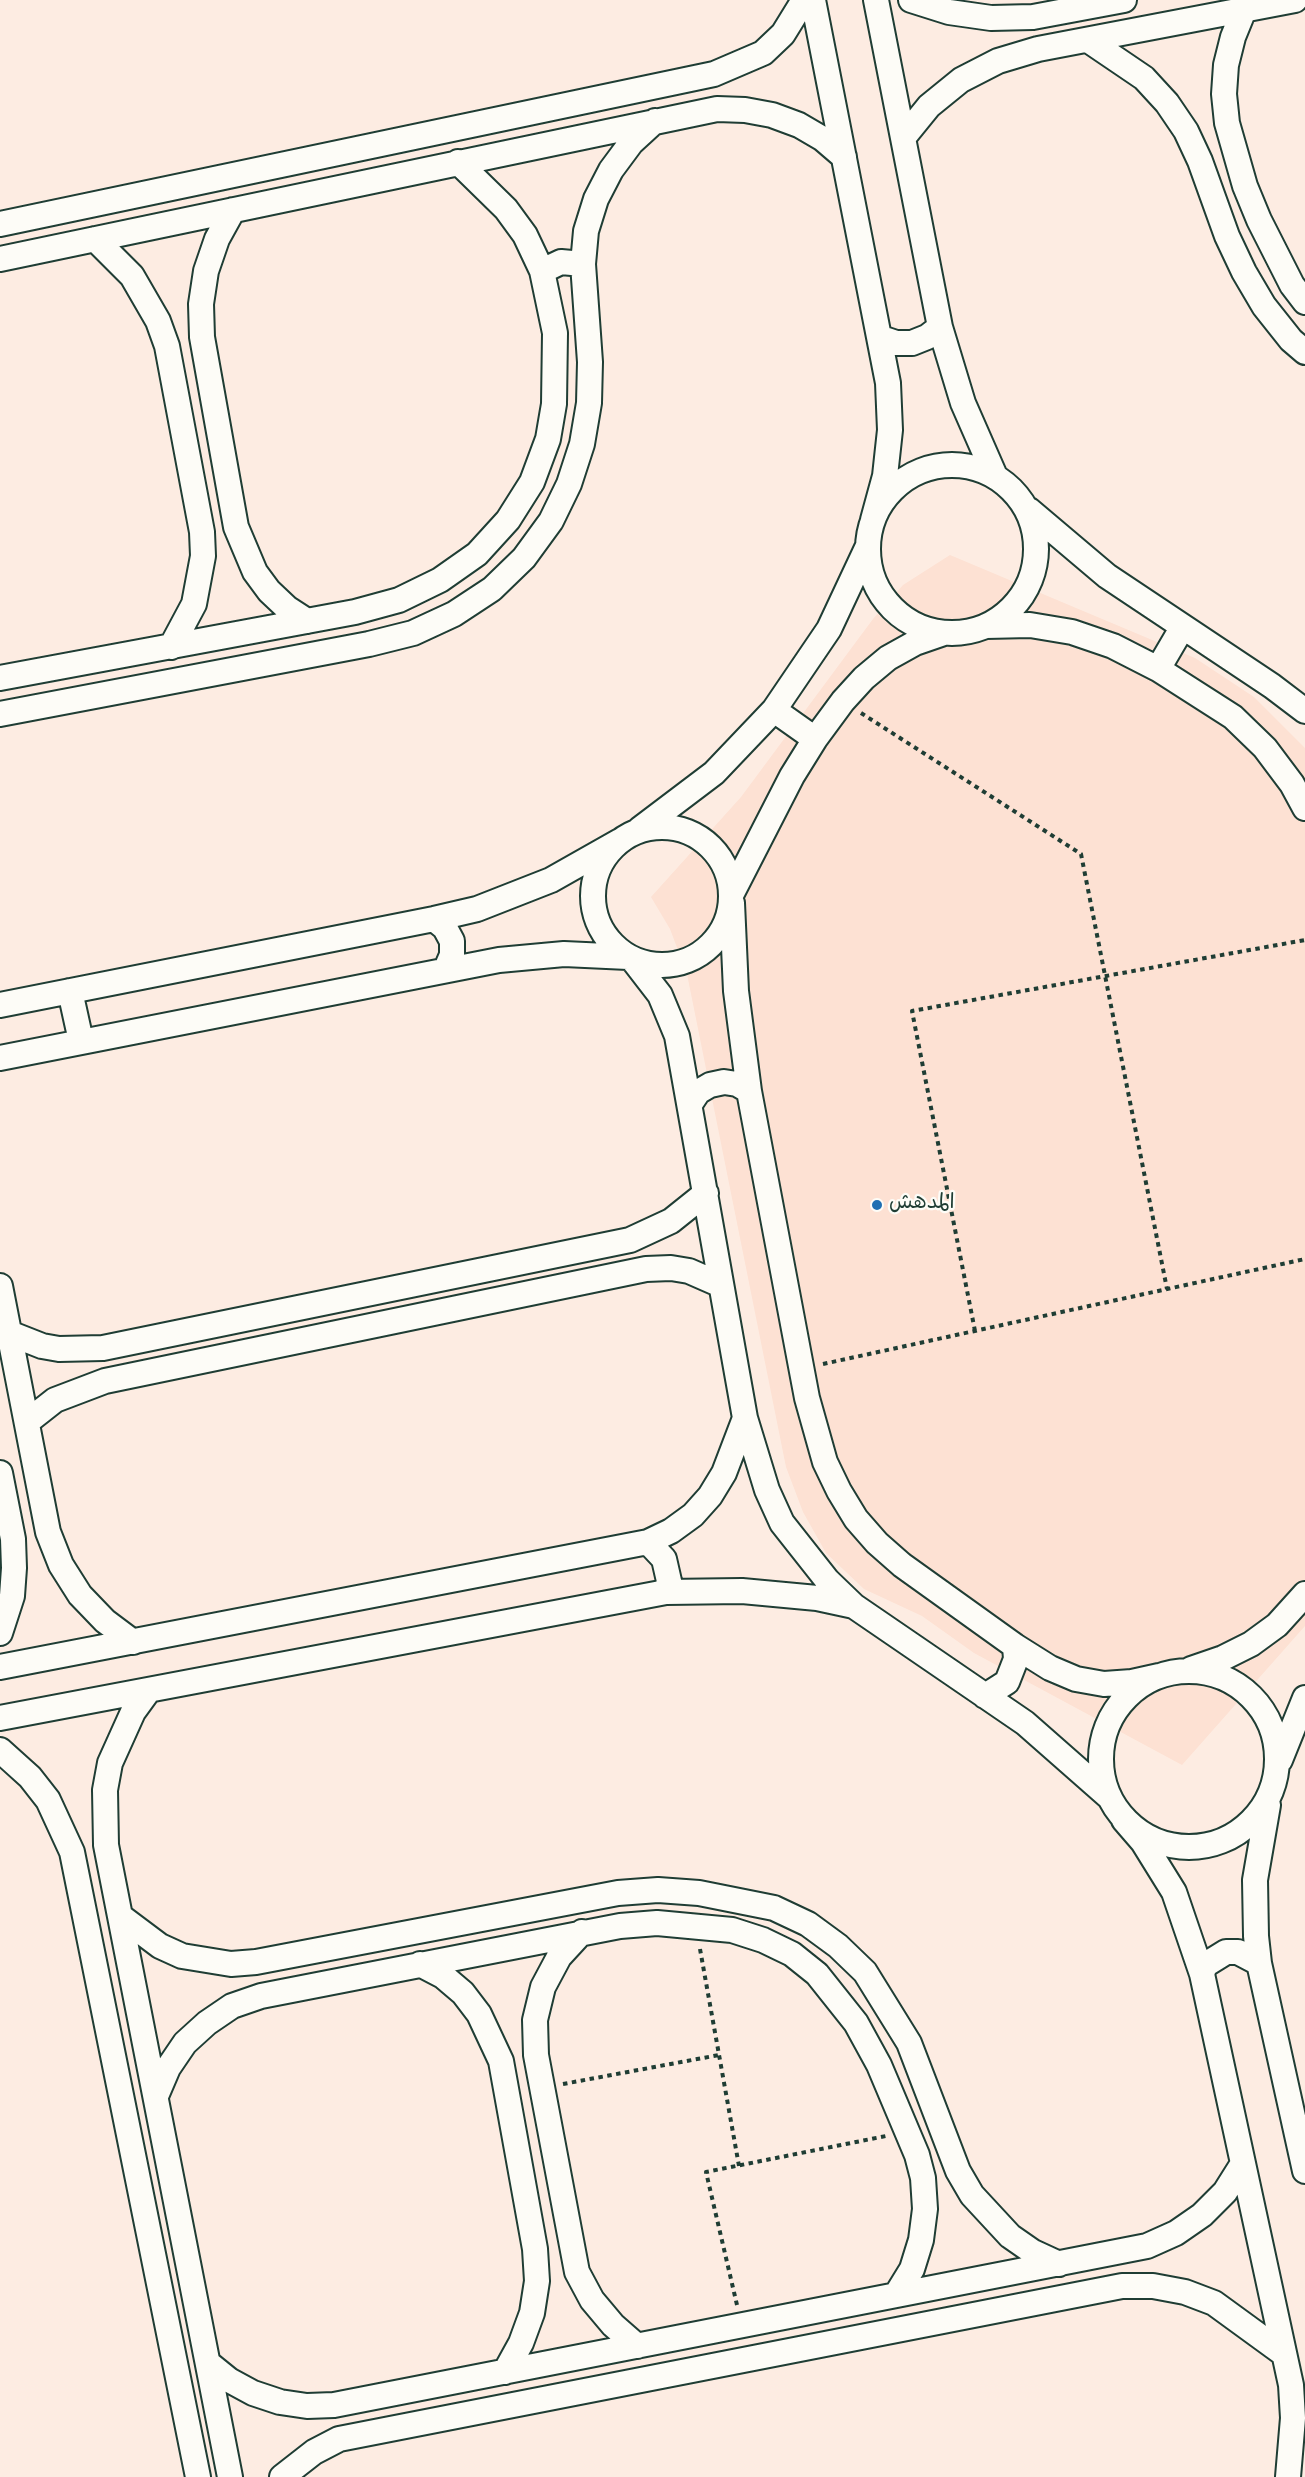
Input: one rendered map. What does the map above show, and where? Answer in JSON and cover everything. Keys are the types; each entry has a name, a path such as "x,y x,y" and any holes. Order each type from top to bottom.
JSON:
{"street":[{"path":"0,224 714,74 763,53 783,34 804,0"},
{"path":"813,0 888,383 890,430 885,476 868,546 829,629 774,710 714,772 604,857 594,879 593,901 598,924 610,943 631,958 648,976 670,1015 677,1036 745,1418 767,1490 782,1522 809,1560 854,1605 1054,1746 1108,1796 1143,1842 1174,1892 1202,1974 1284,2354 1298,2388 1288,2477"},
{"path":"876,0 940,327 963,403 995,476"},
{"path":"911,0 949,12 991,18 1033,17 1124,0"},
{"path":"903,138 929,106 962,80 998,61 1038,50 1295,0"},
{"path":"1244,10 1231,46 1224,94 1227,123 1259,220 1292,285 1305,302"},
{"path":"1033,17 1028,35 1038,50"},
{"path":"1088,40 1144,78 1167,103 1186,131 1200,161 1216,208 1244,272 1264,306 1291,340 1305,352"},
{"path":"714,74 721,81 724,90 717,109"},
{"path":"0,259 717,109 745,110 781,119 823,140 844,157"},
{"path":"0,714 369,644 413,633 454,614 492,589 524,558 551,521 569,484 582,444 589,403 590,362 583,264 585,231 596,199 611,170 631,143 655,121"},
{"path":"1200,161 1215,150 1235,151"},
{"path":"291,162 299,196"},
{"path":"0,678 308,621 399,600 440,580 477,554 508,520 532,482 548,439 554,404 555,333 542,271 525,235 506,209 458,162"},
{"path":"232,210 217,239 207,271 201,304 202,337 236,527 255,572 269,591 308,621"},
{"path":"95,239 115,256 147,298 167,346 202,532 203,556 194,604 171,647"},
{"path":"542,271 561,262 583,264"},
{"path":"881,338 896,343 912,342 927,337 940,327"},
{"path":"167,346 179,336 202,337"},
{"path":"873,520 888,495 910,476 938,466 967,466 995,476 1079,555 1182,628 1302,707"},
{"path":"986,626 1010,610 1027,588 1036,562 1035,534 1026,507"},
{"path":"202,532 221,538 233,532 236,527"},
{"path":"868,546 871,571 881,594 898,613 920,626 944,633"},
{"path":"0,1058 447,969 531,956 631,958 655,965 677,964 697,957 714,943 726,924 732,898 771,815 815,739 843,701 864,678 888,658 915,643 944,633 966,632 986,626 1030,625 1072,632 1113,646 1158,669 1233,717 1265,748 1292,784 1305,808"},
{"path":"1158,669 1182,628"},
{"path":"774,710 815,739"},
{"path":"3,1003 70,992 434,920 515,896 586,862 630,835 662,827 683,830 702,839 717,854 728,872 732,898 736,991 749,1091 802,1369 825,1462 856,1519 877,1543 902,1564 1015,1646 1050,1668 1076,1679 1104,1684 1132,1683 1187,1670 1223,1658 1251,1644 1277,1624 1305,1594"},
{"path":"434,920 445,928 452,941 452,956 447,969"},
{"path":"70,992 81,1041"},
{"path":"690,1104 698,1092 710,1085 724,1082 737,1084 749,1091"},
{"path":"9,1333 59,1349 103,1348 630,1240 671,1221 706,1193"},
{"path":"27,1422 55,1400 105,1381 646,1269 671,1268 689,1271 721,1285"},
{"path":"0,1286 48,1532 61,1565 80,1595 105,1621 134,1641"},
{"path":"0,1667 648,1542 671,1531 693,1515 710,1496 724,1473 745,1418"},
{"path":"0,1473 13,1539 12,1596 0,1633"},
{"path":"13,1539 32,1542 48,1532"},
{"path":"648,1542 664,1558 669,1581 666,1592"},
{"path":"0,1718 666,1592 751,1591 854,1605"},
{"path":"985,1696 1007,1683 1016,1659 1015,1646"},
{"path":"1187,1670 1216,1675 1243,1688 1263,1710 1275,1736 1278,1766"},
{"path":"1108,1796 1100,1768 1102,1738 1120,1704 1134,1690 1159,1676"},
{"path":"149,1690 132,1712 110,1763 105,1790 106,1845 230,2477"},
{"path":"1304,2159 1259,1963 1255,1880 1263,1826 1278,1766 1305,1698"},
{"path":"0,1750 30,1777 48,1800 72,1852 198,2477"},
{"path":"1124,1820 1148,1838 1175,1847 1205,1847 1233,1837 1256,1819 1271,1794"},
{"path":"72,1852 76,1846 87,1839 101,1841 106,1845"},
{"path":"120,1916 160,1946 182,1956 231,1964 256,1962 618,1893 658,1890 699,1893 739,1899 774,1908 808,1924 838,1946 864,1972 909,2043 958,2171 972,2195 997,2223 1033,2252 1059,2264"},
{"path":"732,1930 739,1899"},
{"path":"156,2096 168,2068 185,2043 207,2022 232,2006 261,1996 582,1932 648,1924 695,1925 732,1930 763,1940 792,1954 817,1974 838,1998 879,2064 923,2178 925,2209 921,2240 912,2269 896,2295"},
{"path":"582,1932 559,1957 543,1987 535,2020 536,2055 569,2240 577,2272 592,2300 613,2325 637,2346"},
{"path":"1202,1974 1206,1965 1226,1952 1249,1956 1259,1963"},
{"path":"256,1962 250,1977 255,1991 261,1996"},
{"path":"420,1964 443,1976 463,1993 479,2014 501,2061 535,2249 537,2281 532,2313 521,2343 505,2372"},
{"path":"501,2061 513,2051 521,2050 536,2055"},
{"path":"208,2362 229,2380 271,2399 307,2406 334,2405 1147,2246 1176,2233 1202,2215 1217,2200 1242,2165"},
{"path":"923,2178 958,2171"},
{"path":"148,2230 181,2223"},
{"path":"535,2249 550,2253 558,2251 569,2240"},
{"path":"1114,2253 1126,2268 1122,2286"},
{"path":"282,2477 314,2451 339,2439 1122,2286 1153,2286 1185,2292 1214,2303 1284,2354"},
{"path":"691,2336 697,2368"},
{"path":"334,2405 329,2423 339,2439"}],"path":[{"path":"843,701 1081,855 1167,1289"},
{"path":"975,1331 912,1011 1305,940"},
{"path":"802,1369 1305,1259"},
{"path":"695,1925 739,2166"},
{"path":"542,2088 719,2055"},
{"path":"741,2326 706,2172 907,2132"}],"shaded area":[{"path":"950,555 1195,658 1254,697 1305,748 1305,1626 1182,1765 974,1653 922,1616 864,1589 826,1553 803,1512 786,1467 687,974 670,929 651,897 741,797 873,619 903,585"}],"place":[{"name":"المدهش","path":"877,1205"}]}
